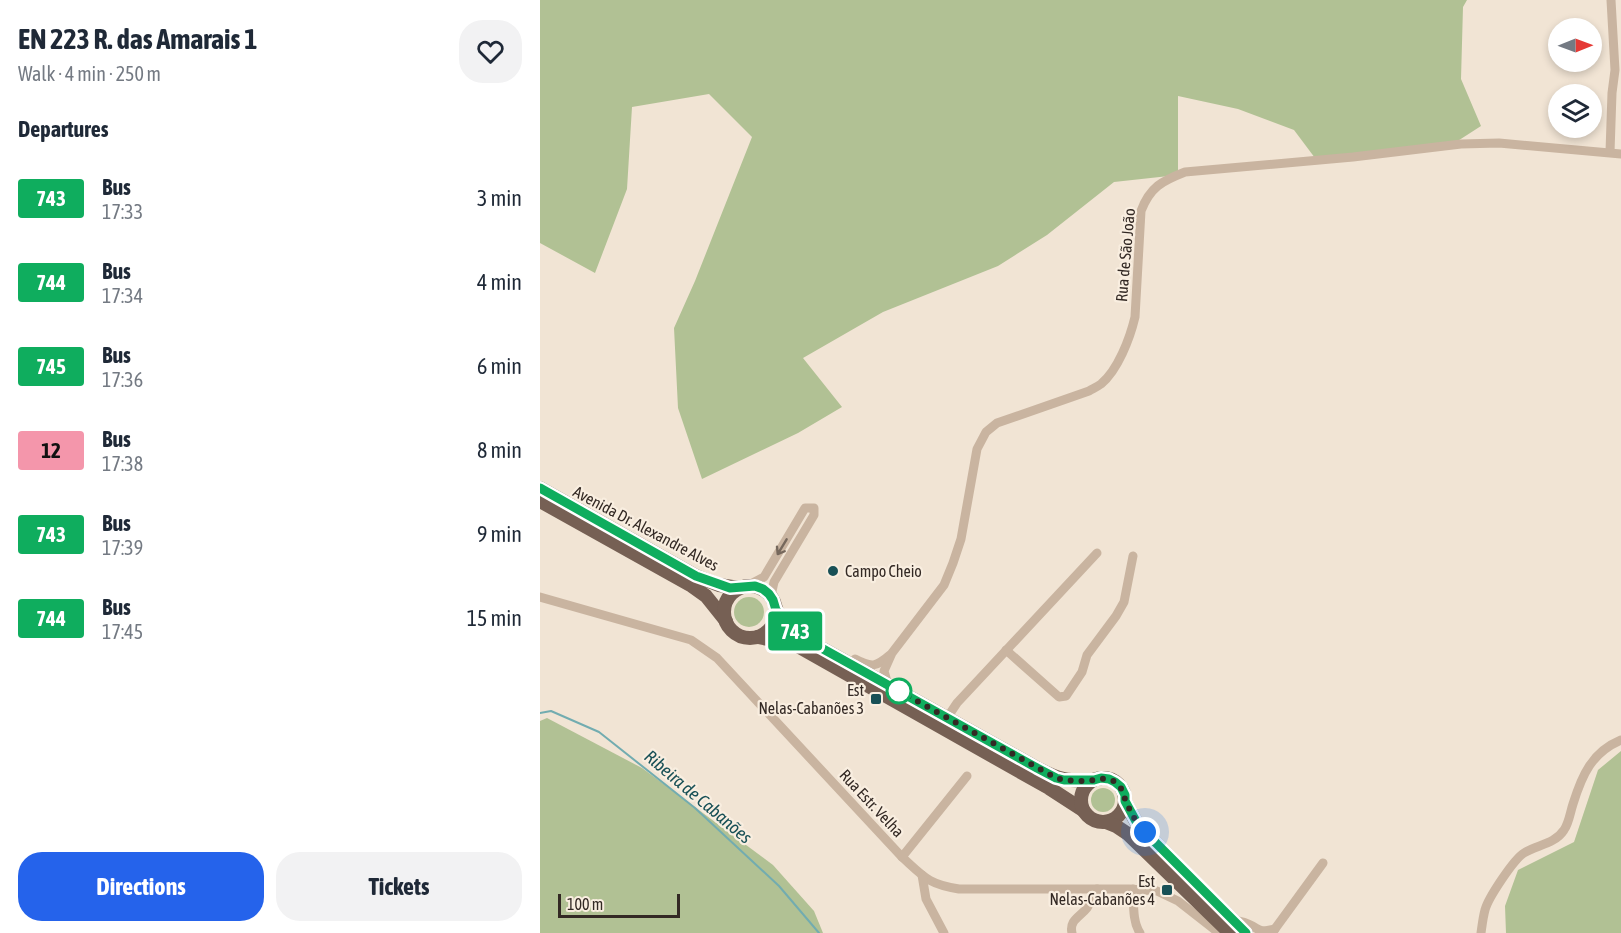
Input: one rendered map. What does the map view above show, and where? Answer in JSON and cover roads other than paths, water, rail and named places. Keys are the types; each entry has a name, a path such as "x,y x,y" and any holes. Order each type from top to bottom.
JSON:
{"main road":[{"name":"Avenida Dr. Alexandre Alves","path":"540,488 696,576 718,585 743,587"},
{"name":"Avenida Dr. Alexandre Alves","path":"540,501 692,586 706,596 726,621"},
{"path":"1106,822 1117,818 1125,801 1121,787 1115,782 1101,778 1074,781 1056,778 798,635 763,589 755,586 743,587 728,598 724,614 735,634 794,644 1049,788 1083,810 1092,820 1116,826 1128,834 1231,926 1246,933"},
{"path":"758,637 772,627 776,619 775,605"},
{"path":"1083,810 1082,796 1088,784 1094,780"},
{"path":"1125,801 1138,825 1231,926"}],"street":[{"path":"1610,152 1615,70 1611,0"},
{"name":"Rua de São João","path":"892,653 944,585 961,539 977,449 986,432 997,423 1089,392 1112,371 1131,334 1135,317 1141,212 1150,194 1166,180 1185,172 1353,157 1461,144 1499,143 1621,154"},
{"path":"743,587 764,577 805,508 814,508 814,515 774,582 772,591 775,605"},
{"path":"947,718 957,703 1097,553"},
{"path":"1006,650 1059,697 1066,696 1082,672 1087,655 1124,602 1133,556"},
{"name":"Rua Estr. Velha","path":"540,597 691,640 717,658 902,857 928,881 959,889 1157,891 1178,901 1219,933"},
{"path":"844,660 854,658 871,666 892,653"},
{"path":"888,685 884,671 892,653"},
{"path":"1481,933 1488,901 1515,861 1523,853 1548,843 1561,834 1592,762 1605,747 1621,740"},
{"path":"902,857 967,776"},
{"path":"1231,926 1250,924 1262,933 1274,931 1323,863"},
{"path":"922,875 926,899 944,933"},
{"path":"1072,933 1074,920 1093,899 1096,889"},
{"path":"1133,889 1134,916 1140,933"}],"waterway":[{"name":"Ribeira de Cabanões","path":"540,713 551,711 599,732 695,808 779,886 819,933"}],"place":[{"name":"Campo Cheio","path":"833,571"},
{"name":"Est Nelas-Cabanões 3","path":"876,699"},
{"name":"Est Nelas-Cabanões 4","path":"1167,890"}]}
